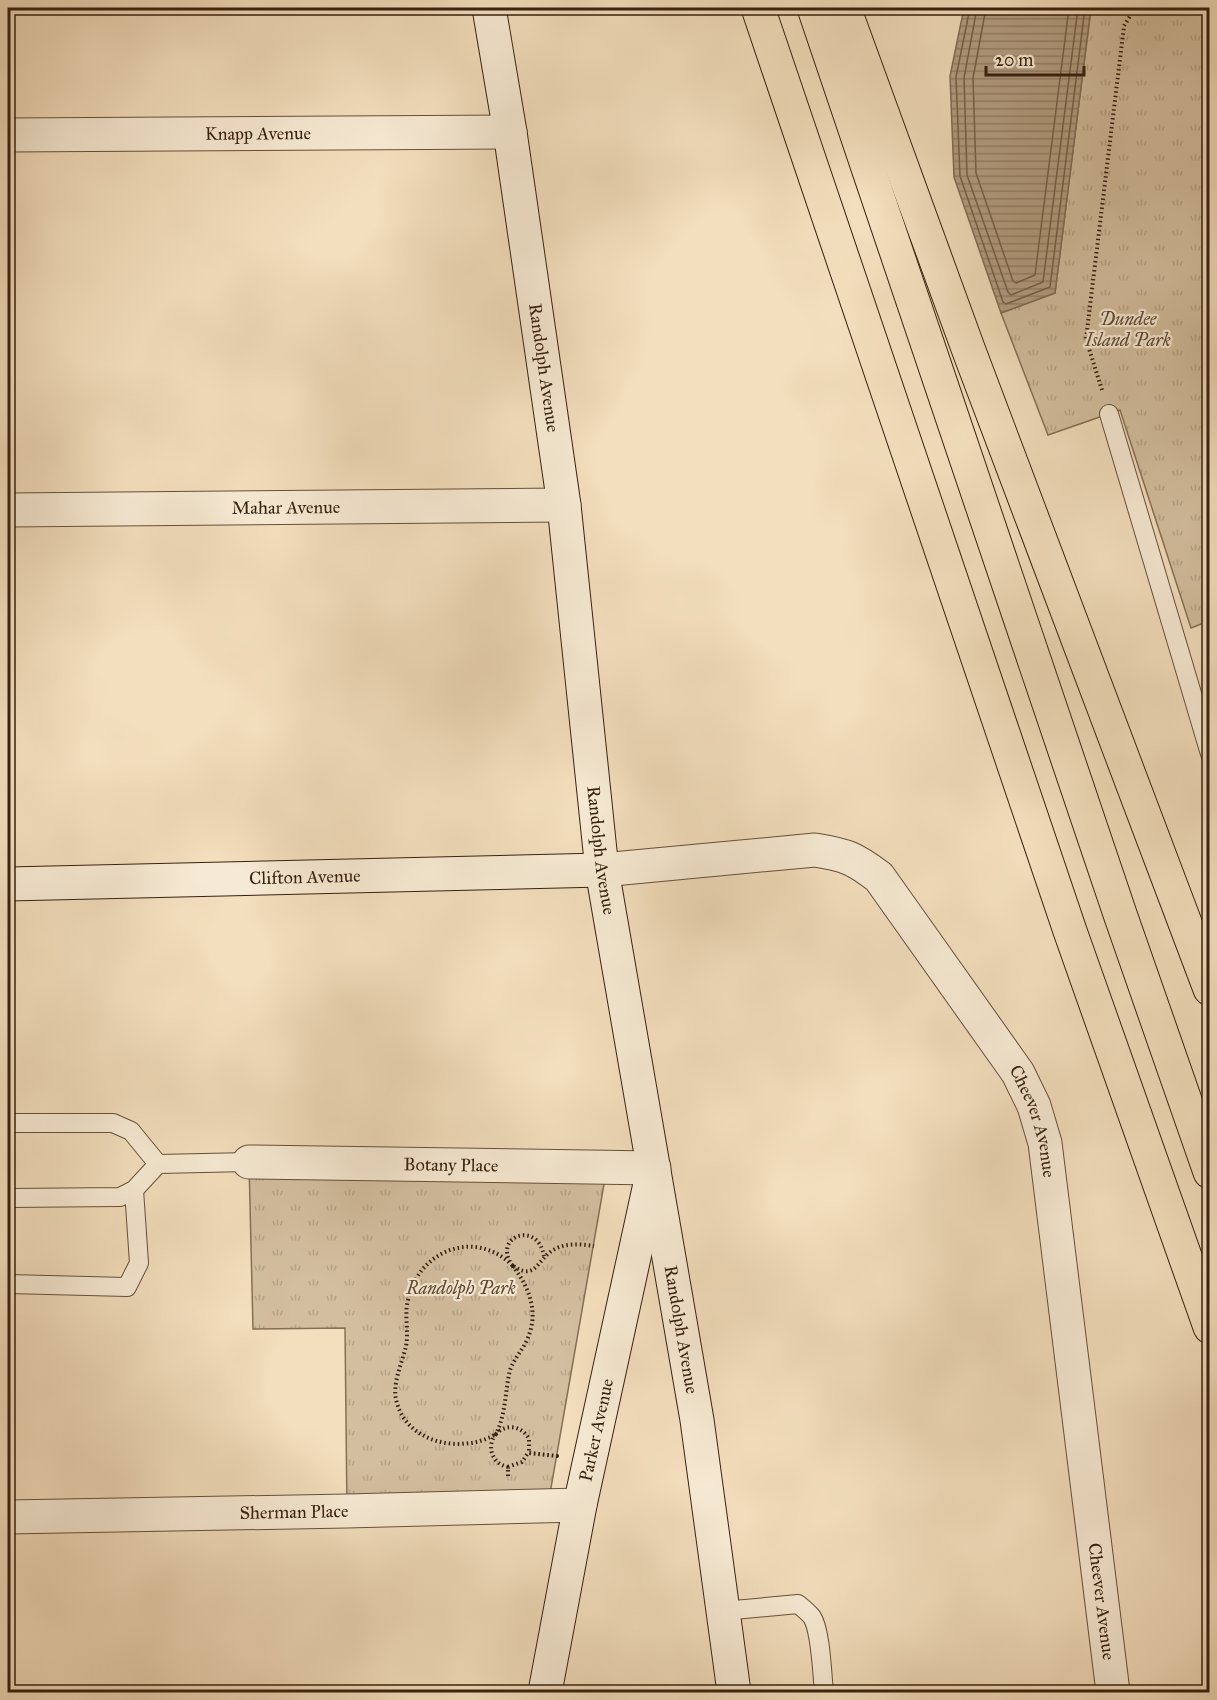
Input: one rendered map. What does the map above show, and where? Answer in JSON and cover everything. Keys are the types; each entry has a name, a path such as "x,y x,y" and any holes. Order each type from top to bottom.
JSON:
{"highway":[{"path":"758,8 1070,931 1209,1327"},
{"path":"814,8 1119,914 1209,1172"},
{"path":"844,8 961,329 1209,989"}],"street":[{"name":"Randolph Avenue","path":"489,8 510,132 564,504 602,870 697,1420 734,1692"},
{"name":"Knapp Avenue","path":"8,135 510,132"},
{"name":"Mahar Avenue","path":"8,510 564,504"},
{"name":"Cheever Avenue","path":"602,870 815,850 842,854 858,861 879,877 1018,1073 1034,1106 1045,1143 1113,1692"},
{"name":"Clifton Avenue","path":"8,884 602,870"},
{"name":"Botany Place","path":"249,1162 654,1168"},
{"name":"Parker Avenue","path":"545,1692 580,1505 654,1168"},
{"name":"Sherman Place","path":"8,1517 580,1505"}],"lane":[{"path":"1109,414 1209,754"},
{"path":"8,1123 113,1123 131,1131 158,1164"},
{"path":"8,1198 120,1197 134,1190 158,1164 249,1162"},
{"path":"8,1284 127,1287 139,1263 134,1190"},
{"path":"723,1611 798,1604 806,1610 813,1619 817,1631 824,1692"}],"path":[{"path":"1109,414 1086,339 1124,26 1135,8"},
{"path":"544,1256 540,1243 533,1237 518,1235 512,1239 506,1254 512,1265 525,1281 531,1295 533,1314 530,1333 510,1371 504,1406 496,1434 491,1444 491,1450 498,1463 508,1467 522,1462 528,1453 557,1456 528,1453 529,1439 521,1430 514,1427 503,1428 496,1434 484,1439 463,1443 439,1443 408,1425 400,1411 395,1391 406,1343 408,1300 414,1282 434,1257 468,1246 482,1247 494,1251 512,1265 523,1272 541,1263 544,1256 566,1245 594,1246"},
{"path":"506,1507 508,1467"}],"green space":[{"name":"Dundee Island Park","path":"1091,8 1209,8 1209,621 1191,628 1120,410 1048,435 1001,313 1055,293"},
{"name":"Randolph Park","path":"249,1162 607,1167 548,1505 347,1511 345,1328 253,1329"}],"water":[{"path":"964,8 1091,8 1055,293 1001,313 954,177 950,76"}]}
